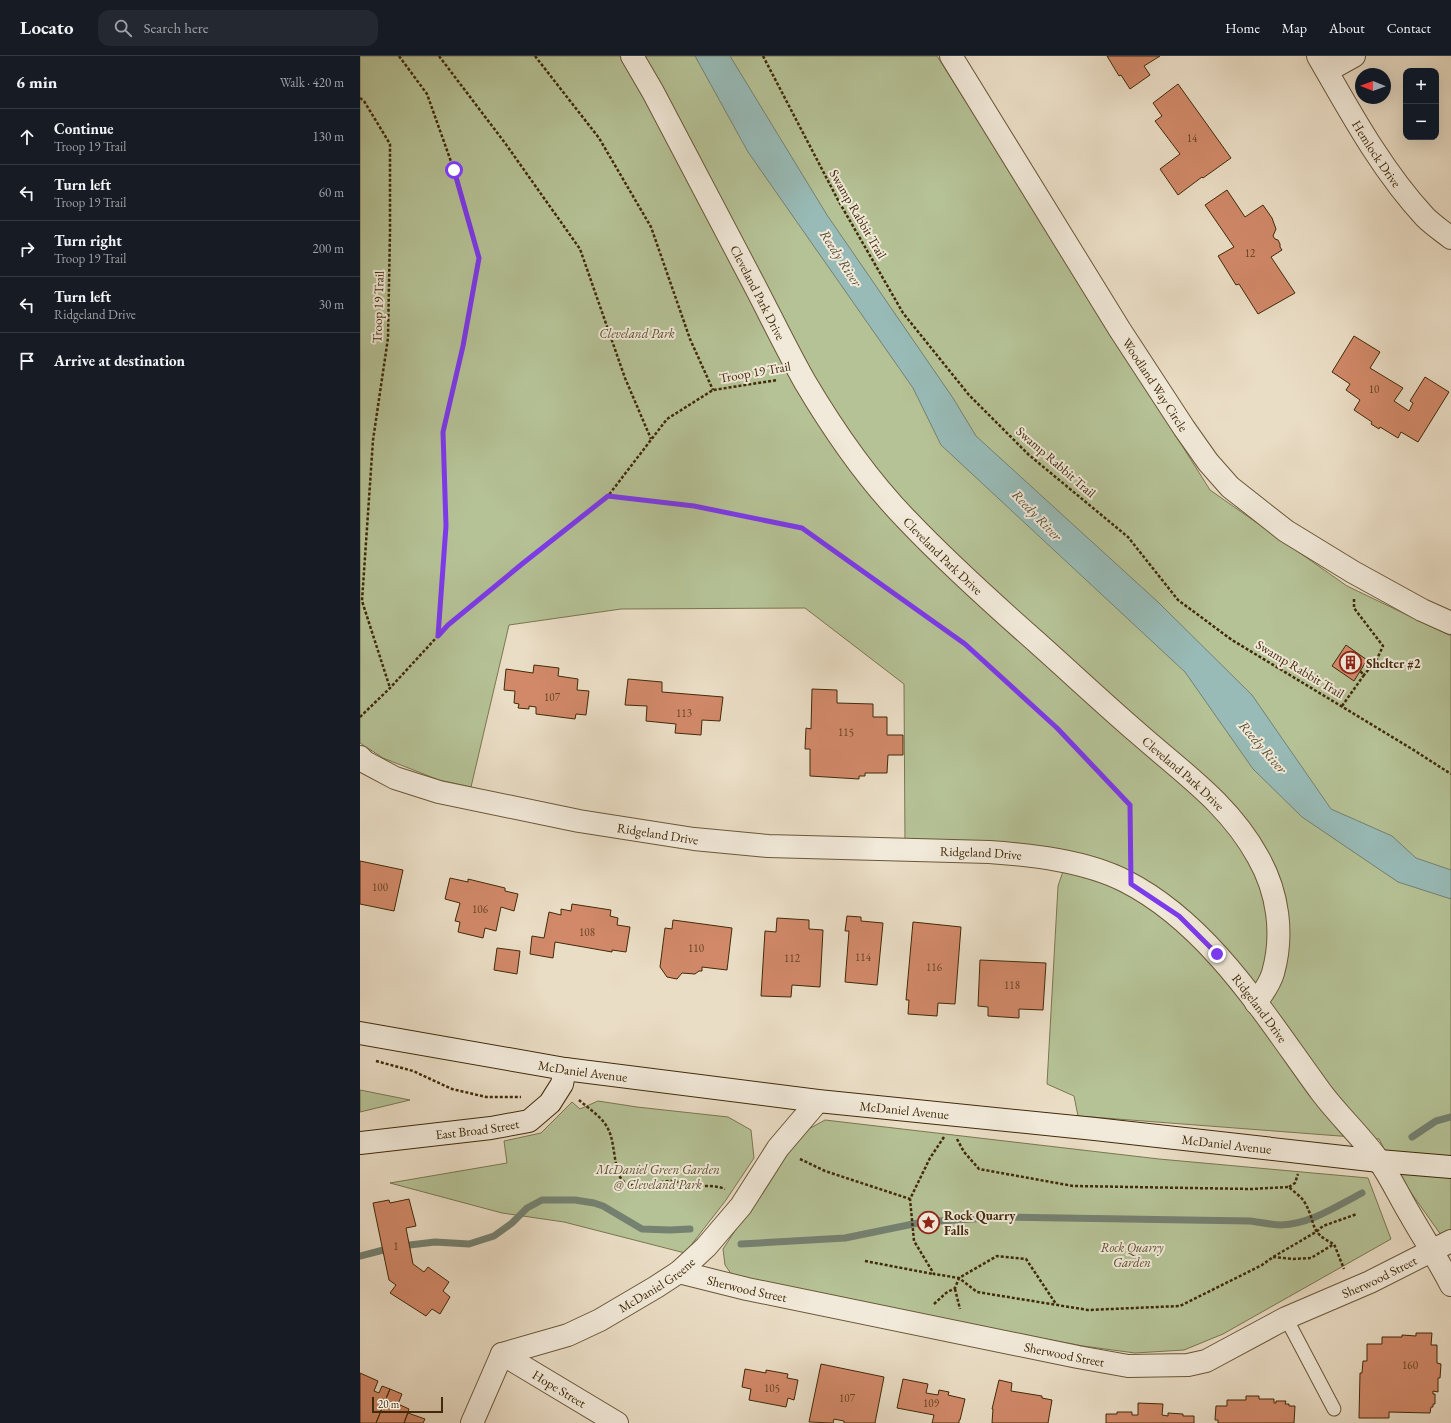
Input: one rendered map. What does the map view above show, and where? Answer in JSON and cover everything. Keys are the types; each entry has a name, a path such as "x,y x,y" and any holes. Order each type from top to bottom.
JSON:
{"street":[{"name":"Cleveland Park Drive","path":"632,56 653,92 801,374 844,443 868,476 905,519 983,594 1140,736 1200,786 1222,807 1242,831 1258,856 1270,881 1277,909 1278,942 1273,974 1268,986 1256,1003"},
{"name":"Woodland Way Circle","path":"951,56 1120,330 1184,428 1208,462 1230,487 1286,531 1348,569 1422,610 1451,623"},
{"path":"1322,63 1354,56"},
{"name":"Hemlock Drive","path":"1322,63 1351,114 1402,190 1426,218 1451,238"},
{"name":"Ridgeland Drive","path":"360,757 365,762 395,778 439,792 586,822 694,840 768,846 1019,854 1064,861 1100,871 1131,884 1179,916 1217,954 1256,1003 1326,1099 1379,1161 1451,1285"},
{"name":"McDaniel Avenue","path":"360,1034 565,1069 818,1101 1087,1128 1379,1161 1451,1167"},
{"name":"East Broad Street","path":"360,1143 492,1128 529,1121 550,1103 562,1084 565,1069"},
{"name":"McDaniel Greene","path":"502,1354 568,1335 600,1320 679,1272 706,1247 741,1206 778,1148 818,1101"},
{"path":"1431,1251 1451,1241"},
{"name":"Sherwood Street","path":"679,1272 747,1289 1078,1357 1128,1366 1188,1365 1206,1361 1286,1318 1370,1282 1431,1251"},
{"path":"472,1423 502,1354"},
{"name":"Hope Street","path":"502,1354 617,1423"}],"lane":[{"path":"1286,1318 1334,1409"}],"path":[{"path":"399,56 427,94 454,170 479,258 463,346 443,432 446,526 438,636"},
{"path":"439,56 505,143 580,249 625,378 651,439"},
{"name":"Troop 19 Trail","path":"535,56 599,138 651,227 690,339 713,390"},
{"name":"Swamp Rabbit Trail","path":"763,56 838,200 903,313 969,395 1029,456 1128,537 1178,600 1232,640 1451,774"},
{"name":"Troop 19 Trail","path":"360,98 364,101 390,144 388,338 373,440 362,601 390,688"},
{"name":"Troop 19 Trail","path":"360,717 390,688 448,625 608,496 667,419 713,390 768,382 801,374"},
{"path":"608,496 694,506 802,528 965,644 1057,728 1130,805 1131,884"},
{"path":"1342,706 1377,659 1383,646 1354,608"},
{"path":"1360,671 1364,675"},
{"path":"934,1274 914,1241 910,1198 930,1158 943,1137 950,1136"},
{"path":"956,1136 964,1152 979,1169 1073,1186 1251,1189 1289,1188 1295,1183"},
{"path":"778,1148 825,1171 910,1198"},
{"path":"1289,1188 1304,1202 1316,1232 1322,1238 1334,1244 1346,1272"},
{"path":"865,1261 959,1278 977,1292 1088,1310 1180,1306 1262,1265 1316,1232 1323,1226 1357,1214"},
{"path":"1273,1257 1293,1259 1311,1258 1334,1244"},
{"path":"960,1311 955,1288 959,1278 997,1256 1026,1259 1057,1305"},
{"path":"930,1309 946,1293 955,1288"}],"green space":[{"name":"Cleveland Park","path":"360,56 937,56 1210,490 1347,586 1451,636 1451,1249 1397,1173 1379,1139 1078,1116 1074,1096 1047,1084 1058,886 1070,851 1017,843 905,845 904,684 805,608 621,609 509,625 471,787 439,780 383,758 360,743"},
{"path":"360,1090 410,1100 360,1112"},
{"name":"McDaniel Green Garden @ Cleveland Park","path":"598,1101 728,1117 751,1130 754,1158 726,1200 685,1253 564,1222 502,1213 390,1183 507,1163 504,1141 541,1133 572,1102 580,1109"},
{"name":"Rock Quarry Garden","path":"825,1120 1159,1159 1368,1178 1391,1239 1223,1334 1184,1350 1135,1353 1083,1346 736,1281 725,1265 723,1249 777,1167 805,1131"}],"water":[{"name":"Reedy River","path":"695,56 730,56 827,215 953,398 976,436 1158,602 1252,695 1331,809 1392,836 1416,858 1451,870 1451,899 1398,882 1302,817 1253,769 1185,672 941,445 913,388 748,152"}],"building":[{"path":"1107,56 1160,56 1144,66 1150,75 1130,89 1121,75 1119,76"},
{"path":"1178,84 1231,158 1178,195 1160,169 1180,154 1155,121 1162,116 1153,103"},
{"path":"1227,190 1245,217 1263,205 1272,218 1276,229 1273,236 1278,240 1282,250 1271,257 1295,293 1258,314 1239,284 1236,285 1218,256 1234,247 1205,205"},
{"path":"1354,336 1380,352 1370,368 1403,388 1394,401 1409,411 1413,403 1410,401 1425,377 1449,392 1418,442 1401,432 1398,438 1380,427 1379,429 1371,424 1372,422 1354,410 1360,400 1346,390 1350,384 1332,372"},
{"name":"Shelter #2","path":"1346,645 1367,660 1354,681 1332,666"},
{"path":"534,665 559,668 558,676 578,679 577,690 589,691 586,715 576,714 575,719 536,714 536,707 529,706 529,709 518,708 519,704 514,703 515,691 504,690 506,669 533,673"},
{"path":"628,679 662,682 662,692 723,697 720,721 702,720 701,735 675,733 676,724 646,721 647,706 625,705"},
{"path":"812,689 837,690 837,703 873,704 873,717 887,717 887,735 903,735 903,755 888,755 887,773 865,773 865,776 859,776 859,779 810,776 810,749 805,749 806,728 811,729"},
{"path":"360,861 403,870 394,911 360,904"},
{"path":"450,878 468,882 468,879 505,888 505,891 518,894 514,911 501,907 496,931 485,928 483,938 458,932 460,922 455,921 460,903 445,899"},
{"path":"572,904 611,910 610,916 618,918 617,925 630,927 626,952 612,950 612,952 555,942 553,958 530,954 532,936 544,938 549,912 561,915 561,909 571,911"},
{"path":"847,916 861,917 861,921 883,923 877,985 845,982 849,931 845,931"},
{"path":"777,918 809,920 809,929 823,930 820,987 792,985 791,997 761,996 765,931 776,932"},
{"path":"673,920 732,928 727,970 702,967 702,971 695,974 682,973 677,979 667,977 660,967 665,928 672,929"},
{"path":"913,922 961,927 955,1004 938,1003 937,1016 908,1014 909,1000 906,1000"},
{"path":"497,948 520,951 517,974 494,970"},
{"path":"980,960 1046,963 1043,1010 1019,1009 1019,1018 988,1016 988,1007 978,1006"},
{"path":"409,1199 416,1226 406,1228 413,1264 424,1272 428,1267 449,1282 443,1291 450,1297 440,1314 432,1309 426,1316 390,1293 396,1285 389,1280 373,1203 389,1200 390,1203"},
{"path":"1416,1333 1432,1333 1431,1345 1437,1345 1437,1363 1441,1364 1440,1378 1438,1378 1438,1392 1433,1391 1433,1394 1435,1394 1435,1404 1431,1407 1430,1413 1389,1412 1389,1418 1359,1418 1360,1373 1362,1373 1363,1361 1367,1361 1367,1344 1382,1344 1382,1337 1402,1337 1402,1335 1416,1336"},
{"path":"821,1364 884,1377 875,1423 844,1423 844,1421 834,1419 833,1423 809,1422"},
{"path":"745,1369 766,1373 766,1370 788,1374 787,1378 798,1380 794,1400 788,1398 786,1407 749,1400 751,1389 742,1387"},
{"path":"360,1373 378,1381 374,1391 379,1393 382,1386 390,1389 376,1423 360,1423"},
{"path":"903,1379 928,1384 926,1393 938,1395 939,1390 949,1392 948,1395 965,1399 959,1423 932,1423 934,1415 897,1408"},
{"path":"999,1380 1012,1383 1011,1391 1042,1396 1042,1398 1052,1400 1048,1423 992,1423 992,1409"},
{"path":"390,1389 402,1394 398,1404 409,1409 404,1423 376,1423"},
{"path":"1246,1396 1259,1396 1259,1399 1274,1399 1274,1403 1276,1403 1276,1401 1286,1401 1285,1404 1295,1406 1294,1423 1218,1423 1218,1420 1215,1420 1216,1406 1227,1406 1227,1400 1246,1400"},
{"path":"1138,1403 1163,1404 1162,1415 1168,1416 1168,1413 1183,1414 1183,1416 1194,1416 1194,1423 1106,1423 1106,1414 1132,1412 1132,1415 1138,1415"},
{"path":"408,1413 425,1419 423,1423 404,1423"}],"waterway":[{"path":"1412,1137 1436,1121 1451,1117"},
{"path":"741,1244 845,1238 923,1222 1005,1217 1250,1221 1281,1225 1292,1224 1313,1218 1362,1193"},
{"path":"401,1246 435,1242 469,1244 494,1236 512,1223 527,1208 542,1200 575,1200 594,1203 603,1206 642,1229 690,1229"},
{"path":"360,1256 391,1248"}],"place":[{"name":"Shelter #2","path":"1350,663"},
{"name":"Rock Quarry Falls","path":"928,1222"}],"route":[{"path":"454,170 479,258 463,346 443,432 446,526 438,636 448,625 522,564 608,496 694,506 802,528 965,644 1057,728 1130,805 1131,884 1179,916 1217,954"}]}
